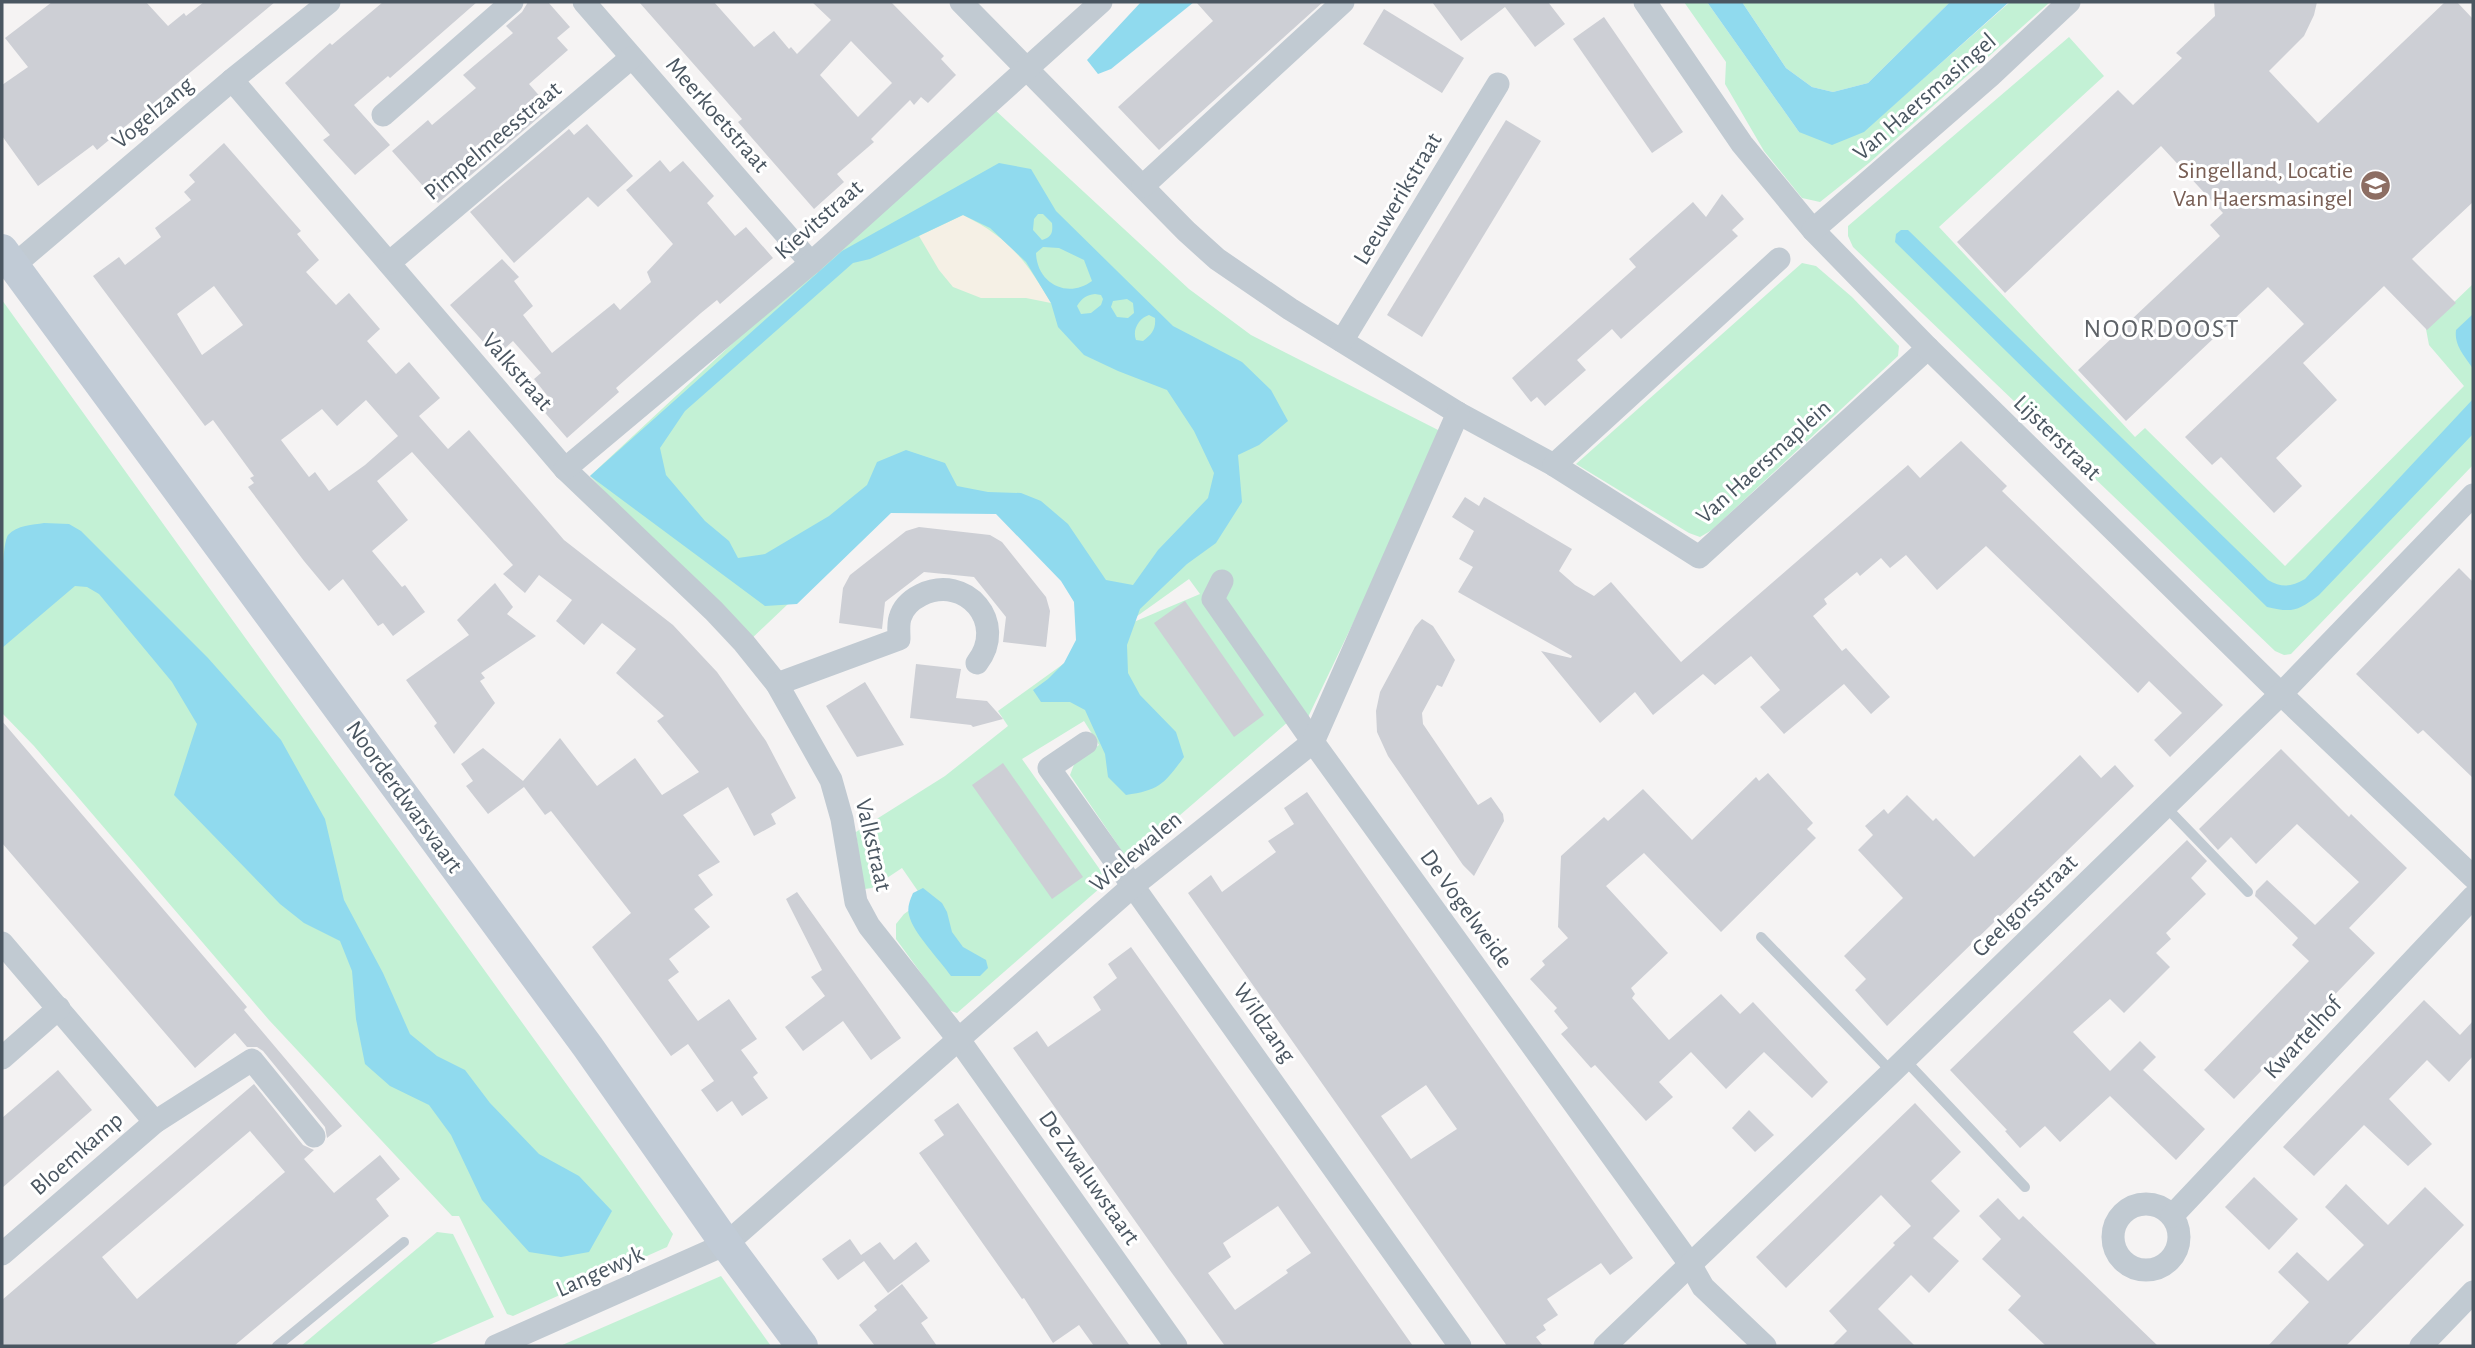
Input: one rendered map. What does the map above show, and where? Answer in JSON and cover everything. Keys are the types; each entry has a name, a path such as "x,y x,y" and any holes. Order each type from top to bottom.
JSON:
{"main road":[{"name":"Noorderdwarsvaart","path":"8,258 571,1025 726,1244 802,1346"}],"street":[{"name":"Vogelzang","path":"8,258 328,2"},
{"path":"383,115 512,2"},
{"name":"Meerkoetstraat","path":"584,2 811,263"},
{"path":"961,2 1185,231 1217,259 1290,309 1458,413"},
{"name":"Kievitstraat","path":"565,469 811,263 1101,2"},
{"path":"1143,186 1343,2"},
{"name":"Lijsterstraat","path":"1645,2 1742,144 1813,230 1928,348 2281,694 2473,877"},
{"name":"Van Haersmasingel","path":"1813,230 1990,76 2069,2"},
{"name":"Pimpelmeesstraat","path":"389,263 631,58"},
{"name":"Valkstraat","path":"232,80 565,469 714,611 777,684 831,780 842,819 856,902 869,926 959,1040"},
{"name":"Leeuwerikstraat","path":"1342,341 1499,83"},
{"path":"1555,465 1779,259"},
{"name":"Van Haersmaplein","path":"1458,413 1555,465 1699,557 1928,348"},
{"name":"Wielewalen","path":"726,1244 1134,885 1314,742 1458,413"},
{"name":"Geelgorsstraat","path":"1605,1346 1899,1066 2164,805 2281,694 2473,495"},
{"name":"De Vogelweide","path":"1222,581 1213,599 1314,742 1690,1264 1703,1287 1765,1346"},
{"path":"777,684 899,639 899,620 903,608 922,594 945,588 970,598 986,619 986,646 977,663"},
{"name":"Wildzang","path":"1086,743 1049,768 1460,1346"},
{"name":"Kwartelhof","path":"2172,1216 2473,897"},
{"name":"Bloemkamp","path":"2,943 155,1122"},
{"path":"2,1058 59,1008"},
{"name":"De Zwaluwstaart","path":"959,1040 1176,1346"},
{"name":"Bloemkamp","path":"2,1254 155,1122 252,1060 314,1136"},
{"name":"Langewyk","path":"496,1346 526,1340 726,1244"},
{"path":"2421,1346 2473,1292"}],"lane":[{"path":"2164,805 2248,892"},
{"path":"1761,937 2025,1187"},
{"path":"277,1346 404,1242"}],"green space":[{"path":"1684,2 1707,2 1799,132 1864,131 2010,2 2050,2 1869,163 1820,202 1802,198 1764,151 1725,84 1726,62"},
{"path":"1742,2 1950,2 1868,83 1833,92 1812,87 1786,68"},
{"path":"2069,37 2104,76 1939,227 2135,437 2145,428 2285,566 2464,386 2429,345 2426,329 2473,284 2473,465 2291,654 2284,655 2275,651 1853,247 1848,236 1848,226"},
{"path":"994,109 1189,289 1251,335 1444,433 1299,736 1289,721 1128,860 1070,775 1075,762 1099,745 1084,721 1022,759 1108,881 957,1013 948,1010 896,939 896,924 904,914 924,900 902,868 872,888 865,889 856,832 945,776 1008,726 998,711 1102,636 1061,571 997,510 891,506 748,642 590,476 834,249","holes":["1189,579 1200,594 1129,624"]},
{"path":"1802,263 1816,266 1852,297 1899,346 1898,356 1712,530 1700,537 1689,533 1576,464"},
{"path":"2,300 673,1234 667,1247 513,1316 507,1314 459,1216 452,1216 269,1020 34,746 2,713"},
{"path":"437,1232 453,1234 494,1317 427,1346 301,1346"},
{"path":"721,1276 771,1346 560,1346"}],"sand":[{"path":"963,215 992,232 1014,251 1033,274 1051,303 1026,298 981,298 953,287 939,270 919,236"}],"water":[{"path":"1141,2 1194,2 1111,69 1098,74 1087,60"},
{"path":"1707,2 1742,2 1786,68 1812,87 1833,92 1868,83 1950,2 2009,2 1864,132 1832,145 1799,132"},
{"path":"999,163 1031,169 1056,211 1173,326 1242,362 1271,390 1288,421 1259,445 1238,455 1242,502 1216,543 1187,564 1140,609 1127,645 1128,673 1140,695 1176,732 1184,757 1171,774 1154,788 1126,795 1108,777 1105,754 1085,710 1070,702 1041,702 1033,690 1064,663 1076,640 1074,602 1061,581 996,514 891,513 797,604 765,606 590,476 842,251","holes":["1038,214 1043,214 1052,223 1050,236 1042,240 1033,230 1034,219","963,215 990,228 1026,262 1051,303 1058,327 1084,355 1167,390 1194,431 1214,473 1208,498 1158,550 1133,585 1106,580 1068,524 1041,501 1021,493 988,492 957,486 945,463 906,450 877,462 867,485 829,516 765,554 738,558 729,541 705,521 666,475 660,448 685,411 853,263 870,259","1043,247 1059,248 1084,260 1092,281 1073,289 1064,288 1048,280 1038,264 1036,253","1089,295 1101,295 1101,305 1091,313 1081,314 1077,306","1127,299 1133,303 1134,313 1128,318 1117,317 1111,307 1113,301","1149,315 1155,318 1153,331 1143,341 1136,340 1135,336 1137,325"]},
{"path":"1901,230 1908,230 2268,580 2278,584 2291,585 2305,579 2473,399 2473,434 2319,595 2294,609 2267,607 1895,242 1896,234"},
{"path":"2473,314 2473,369 2461,351 2456,330"},
{"path":"44,523 69,524 81,531 208,658 281,740 325,819 344,900 383,973 410,1034 437,1056 465,1070 490,1103 539,1154 579,1176 612,1211 589,1252 561,1257 529,1252 482,1200 451,1135 429,1105 390,1086 365,1064 356,1019 352,971 340,941 304,923 280,904 174,795 197,724 172,682 99,594 87,587 75,586 2,648 5,543 8,535 20,527"},
{"path":"923,888 942,903 952,932 963,947 986,960 988,968 980,976 951,976 916,930 909,915 909,906 913,893"}],"building":[{"path":"52,2 146,2 168,26 204,2 275,2 97,150 93,145 38,186 2,136 2,85 28,67 5,38"},
{"path":"383,2 477,2 390,78 388,76 354,105 390,145 355,175 323,140 330,135 285,83 330,43 332,45"},
{"path":"528,2 548,2 570,27 557,38 568,50 529,84 550,108 438,203 392,151 428,120 432,125 476,88 463,75 513,33 506,26 522,12"},
{"path":"639,2 714,2 754,47 774,31 789,49 791,47 797,54 831,20 812,2 891,2 944,56 941,59 956,75 928,103 921,97 914,105 910,100 871,139 874,142 837,174 844,182 814,209 738,122 742,119","holes":["851,41 892,83 858,117 820,75"]},
{"path":"1196,2 1323,2 1159,150 1118,107 1213,21"},
{"path":"1432,2 1548,2 1565,24 1535,47 1505,7 1461,41"},
{"path":"2214,2 2317,2 2304,36 2269,71 2318,123 2445,2 2457,2 2473,19 2473,202 2412,259 2456,303 2427,330 2384,286 2303,363 2337,400 2276,458 2302,486 2274,513 2221,457 2212,465 2185,437 2304,324 2268,287 2126,421 2078,370 2220,236 2210,225 2223,213 2161,146 2005,293 1957,242 2118,90 2133,105 2182,58 2176,53 2215,16"},
{"path":"1384,9 1464,58 1442,93 1363,44"},
{"path":"1604,17 1683,132 1652,153 1573,39"},
{"path":"1506,120 1541,141 1422,337 1387,315"},
{"path":"587,124 633,176 598,207 588,197 514,263 470,212 569,129 574,135"},
{"path":"224,143 301,231 297,234 319,260 306,272 336,305 349,293 380,329 367,341 396,374 409,362 440,398 419,416 448,449 469,430 564,540 673,625 717,672 766,741 796,798 771,814 776,824 754,836 728,787 683,815 720,862 698,875 713,895 694,909 710,927 669,959 679,972 668,980 698,1021 729,999 757,1039 741,1050 758,1073 753,1077 768,1098 742,1116 732,1101 717,1112 701,1090 714,1081 688,1044 671,1056 592,947 631,913 551,811 545,815 524,787 488,814 466,786 473,781 461,764 483,748 523,781 560,738 597,786 635,758 662,795 699,772 657,721 664,716 616,673 636,649 602,623 584,645 556,621 572,600 539,575 525,593 503,574 513,565 412,452 377,481 408,520 372,551 402,587 405,585 425,612 393,636 383,623 378,626 343,579 329,591 248,487 254,483 250,478 254,476 213,420 205,426 93,276 119,257 125,265 161,237 155,228 191,200 184,192 195,182 189,175","holes":["214,286 243,325 202,355 177,314","366,400 398,436 365,465 329,491 315,472 309,477 281,440 322,409 337,426"]},
{"path":"660,160 670,172 683,161 714,196 707,203 735,236 746,227 773,258 720,304 717,300 701,313 616,388 619,392 567,438 540,407 550,399 534,379 541,373 513,341 496,356 450,305 502,259 519,277 514,281 533,306 523,315 552,353 614,303 620,310 651,282 647,272 673,244 626,190"},
{"path":"1722,194 1744,219 1732,230 1738,236 1621,339 1612,329 1577,360 1586,370 1545,406 1537,397 1531,402 1512,378 1636,267 1629,259 1693,202 1706,217"},
{"path":"1961,441 2007,486 2002,491 2223,705 2170,757 2154,740 2182,713 2149,681 2138,693 1986,546 1937,590 1906,555 1890,568 1881,558 1860,576 1857,572 1824,599 1827,604 1813,616 1842,651 1846,648 1890,697 1871,714 1844,684 1784,734 1760,707 1780,690 1751,656 1715,685 1703,674 1653,715 1635,692 1600,723 1541,651 1571,658 1572,656 1458,592 1473,567 1459,559 1474,531 1452,517 1465,497 1479,506 1484,497 1572,549 1559,571 1594,596 1611,582 1681,662 1908,465 1920,478"},
{"path":"919,527 990,535 1002,542 1046,597 1050,611 1046,647 1003,642 1006,617 974,577 924,572 885,602 882,629 839,623 843,588 850,575 906,531"},
{"path":"2459,568 2473,582 2473,778 2423,730 2418,734 2356,674"},
{"path":"495,583 513,607 507,614 536,636 481,673 485,678 480,681 495,703 454,754 434,726 437,723 406,680 469,635 457,620"},
{"path":"1185,601 1264,715 1234,737 1154,623"},
{"path":"1422,619 1433,626 1455,660 1442,687 1437,685 1422,713 1423,724 1478,805 1491,797 1503,814 1504,821 1474,876 1463,865 1388,756 1377,732 1376,711 1380,692"},
{"path":"916,664 961,669 956,698 987,701 1003,719 973,727 910,718"},
{"path":"865,682 904,745 857,757 826,706"},
{"path":"2,721 247,1007 244,1010 342,1126 327,1138 325,1127 263,1051 257,1047 247,1047 235,1033 195,1068 2,843"},
{"path":"2281,749 2349,817 2351,814 2407,868 2349,928 2375,953 2234,1099 2204,1070 2309,961 2292,945 2298,938 2255,896 2256,891 2267,880 2315,925 2359,882 2297,824 2256,864 2231,837 2218,850 2199,829"},
{"path":"2080,755 2101,778 2115,765 2134,786 1887,1026 1855,990 1866,979 1844,956 1903,898 1858,850 1873,835 1865,826 1884,809 1888,814 1907,795 1933,821 1936,818 1974,857"},
{"path":"1003,763 1083,877 1052,899 972,785"},
{"path":"1768,773 1813,823 1807,829 1816,838 1721,932 1644,853 1606,886 1668,953 1631,988 1635,994 1632,998 1669,1040 1721,994 1740,1014 1753,1002 1828,1082 1812,1098 1764,1052 1726,1089 1691,1052 1659,1082 1673,1097 1646,1121 1595,1065 1591,1068 1561,1034 1568,1028 1554,1011 1557,1008 1530,979 1545,965 1542,961 1568,938 1558,927 1561,856 1604,817 1608,821 1643,789 1692,840 1756,777 1759,781"},
{"path":"1307,792 1633,1258 1610,1275 1601,1263 1547,1299 1558,1315 1543,1325 1546,1330 1536,1337 1543,1346 1507,1346 1188,893 1211,875 1222,892 1276,852 1268,841 1294,824 1284,808","holes":["1426,1085 1457,1129 1411,1159 1381,1116"]},
{"path":"2187,840 2207,861 2191,878 2206,894 2166,933 2171,939 2156,953 2170,967 2124,1013 2110,999 2073,1032 2110,1071 2140,1041 2156,1057 2143,1070 2205,1129 2176,1160 2110,1096 2060,1142 2045,1126 2020,1148 2005,1131 2007,1130 1950,1070"},
{"path":"797,892 901,1038 871,1060 843,1021 803,1051 785,1027 825,996 811,977 822,970 786,899"},
{"path":"1131,947 1413,1346 1225,1346 1013,1048 1037,1031 1048,1047 1101,1010 1093,997 1117,978 1108,964","holes":["1278,1206 1311,1253 1286,1270 1288,1273 1235,1310 1208,1273 1231,1257 1223,1243"]},
{"path":"2424,1000 2460,1035 2473,1021 2473,1056 2449,1082 2427,1060 2389,1099 2432,1144 2408,1166 2364,1125 2314,1176 2283,1147"},
{"path":"58,1070 92,1110 2,1188 2,1118"},
{"path":"254,1084 303,1145 314,1150 304,1159 334,1193 380,1155 400,1179 376,1199 389,1216 234,1346 2,1346 2,1300","holes":["250,1131 285,1172 137,1299 102,1257"]},
{"path":"958,1103 1130,1346 1094,1346 1079,1325 1053,1343 1024,1298 1022,1299 919,1153 944,1135 934,1120"},
{"path":"1915,1103 1961,1152 1931,1181 1960,1211 1933,1238 1959,1261 1929,1293 1911,1275 1878,1309 1915,1346 1832,1346 1847,1331 1829,1311 1911,1226 1881,1195 1786,1288 1756,1257"},
{"path":"1749,1110 1774,1135 1755,1152 1732,1128"},
{"path":"2254,1177 2298,1219 2269,1250 2225,1207"},
{"path":"2346,1184 2388,1225 2425,1187 2464,1225 2346,1346 2268,1346 2309,1302 2278,1272 2297,1252 2328,1281 2364,1245 2325,1207"},
{"path":"1998,1198 2019,1220 2023,1216 2158,1346 2046,1346 2008,1310 2021,1296 1982,1259 2001,1239 1979,1216"},
{"path":"850,1239 861,1255 880,1242 894,1260 916,1242 930,1261 888,1293 864,1261 838,1280 822,1259"},
{"path":"902,1284 928,1318 921,1323 937,1346 875,1346 859,1325 877,1310 874,1306"}],"place":[{"name":"Singelland, Locatie Van Haersmasingel","path":"2376,185"}],"district":[{"name":"NOORDOOST","path":"2162,329"}]}
